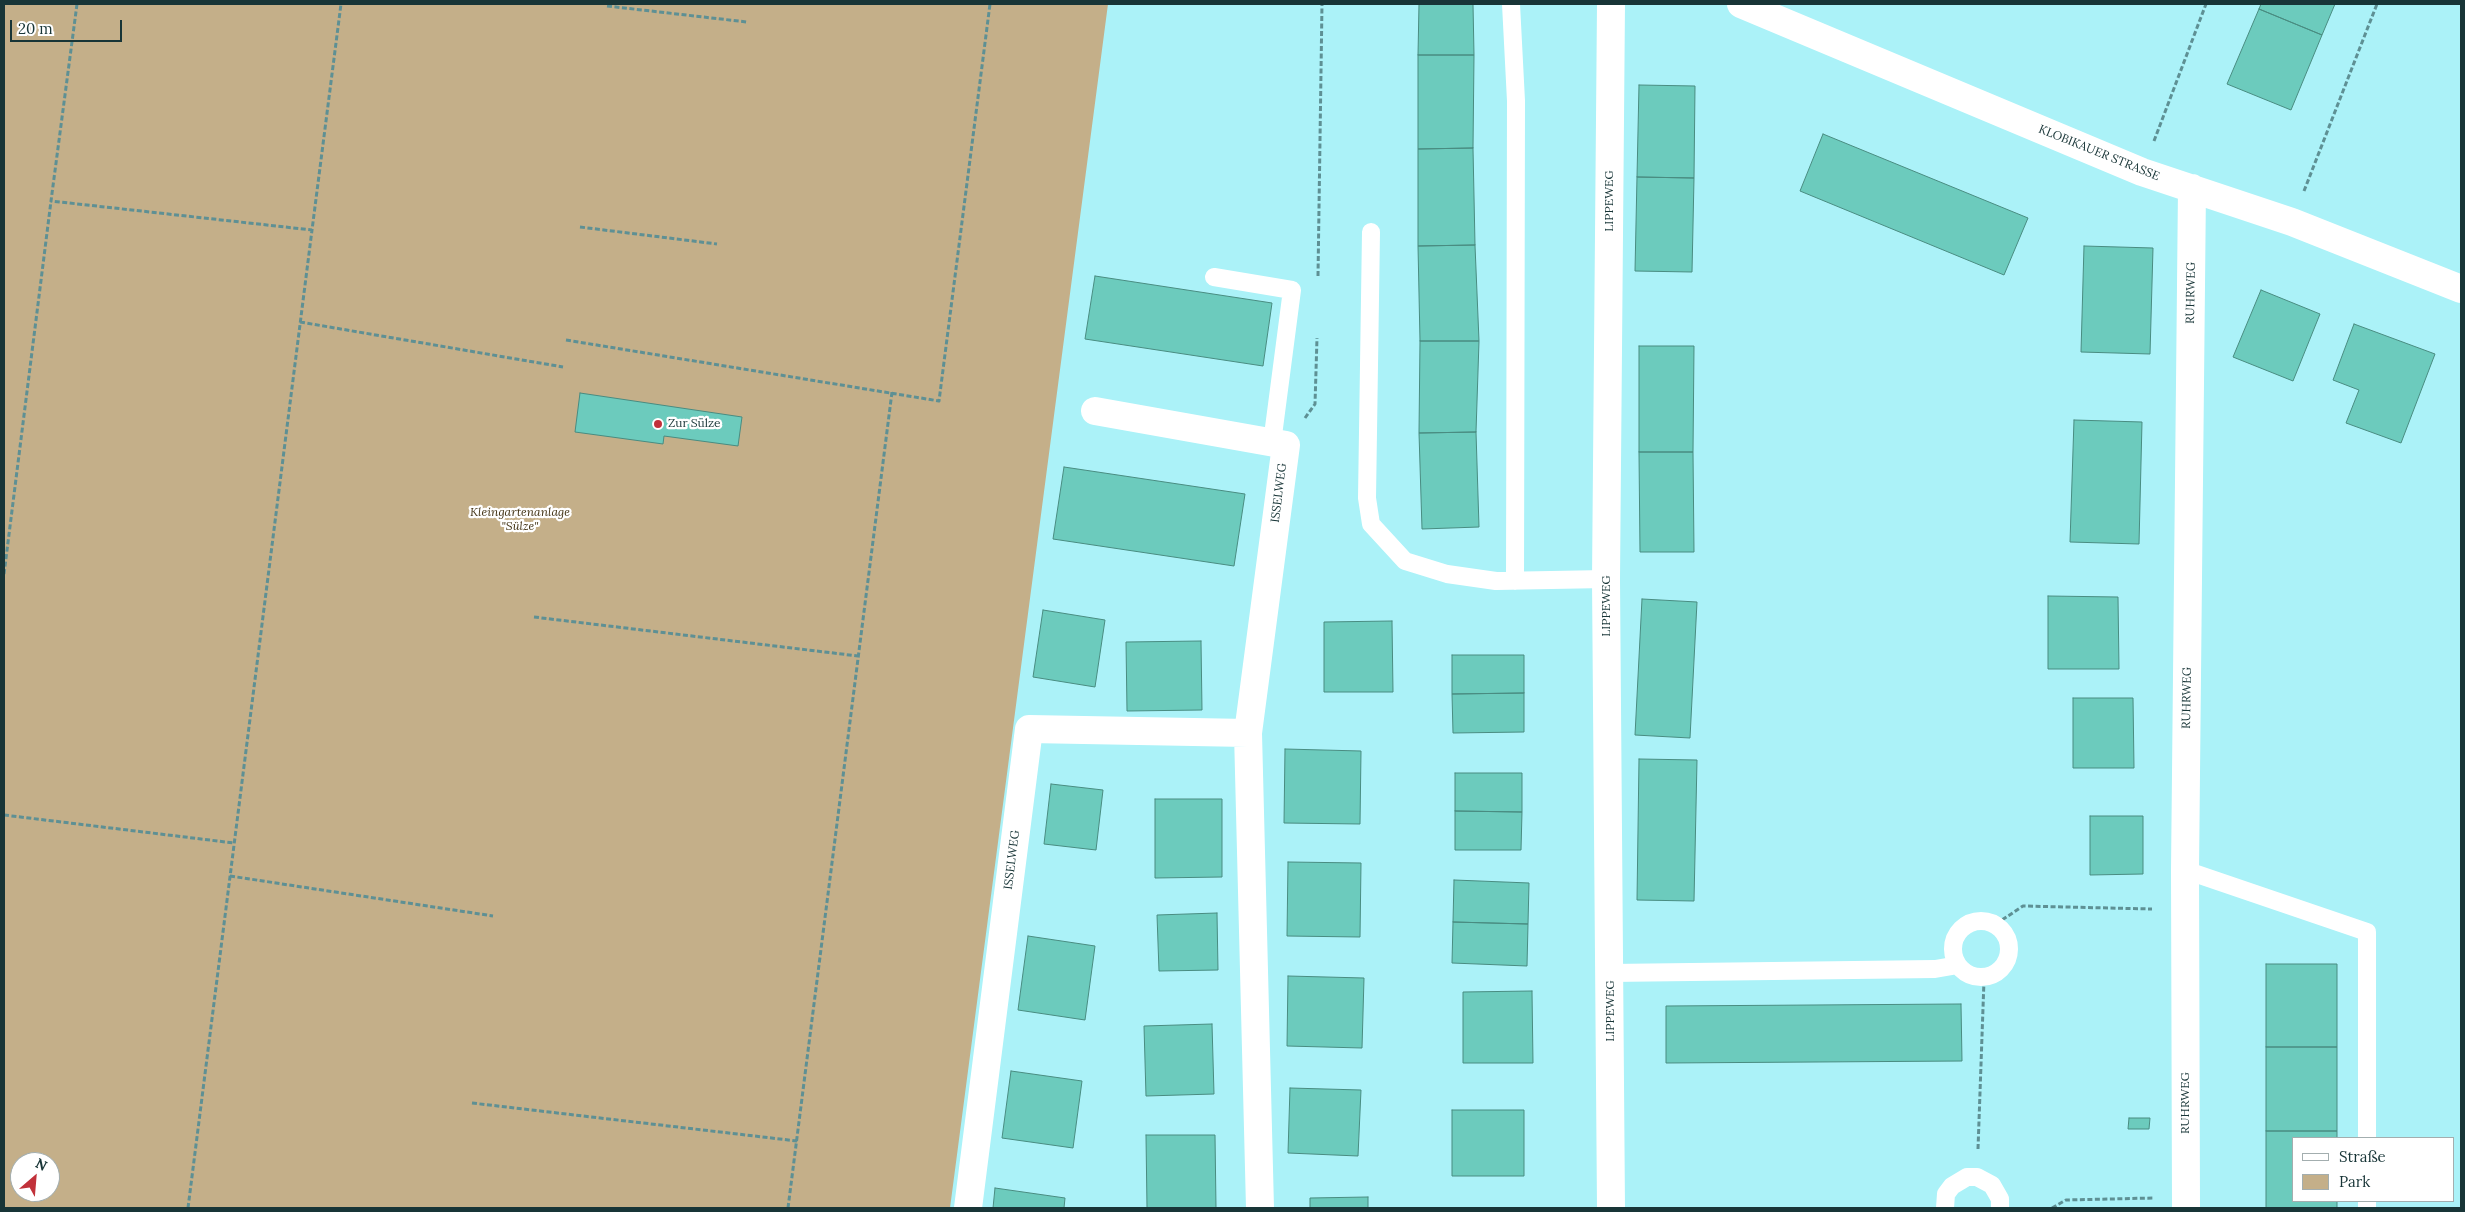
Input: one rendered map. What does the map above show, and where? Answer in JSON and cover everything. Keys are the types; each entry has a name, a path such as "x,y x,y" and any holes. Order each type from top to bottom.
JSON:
{"street":[{"name":"LIPPEWEG","path":"1611,4 1606,578 1612,1208"},
{"name":"KLOBIKAUER STRASSE","path":"1741,4 2142,172 2292,222 2461,289"},
{"name":"RUHRWEG","path":"2186,1203 2185,870 2192,188"},
{"path":"1094,412 1279,444"},
{"name":"ISSELWEG","path":"1260,1208 1248,732 1279,444"},
{"name":"ISSELWEG","path":"968,1208 1028,728 1248,732"}],"lane":[{"path":"1511,4 1516,101 1515,581"},
{"path":"1371,232 1367,498 1371,524 1405,561 1447,574 1496,581 1606,578"},
{"path":"1214,277 1292,290 1279,444"},
{"path":"2185,870 2367,932 2367,1137"},
{"path":"1977,921 1996,924 2008,938 2009,954 2001,969 1984,977 1965,972 1958,965 1954,954 1954,944 1960,930 1977,921"},
{"path":"1610,972 1935,969 1958,965"},
{"path":"1945,1208 1946,1194 1952,1186 1967,1177 1977,1177 1992,1185 2000,1199 2000,1208"}],"path":[{"path":"4,574 77,4"},
{"path":"188,1208 341,4"},
{"path":"566,340 939,401 990,4"},
{"path":"1318,286 1322,4"},
{"path":"2142,172 2206,4"},
{"path":"2292,222 2377,4"},
{"path":"607,6 747,22"},
{"path":"51,201 312,230"},
{"path":"580,227 717,244"},
{"path":"300,322 563,367"},
{"path":"1279,444 1315,404 1317,335"},
{"path":"788,1208 892,392"},
{"path":"534,617 858,656"},
{"path":"4,816 234,843"},
{"path":"230,876 492,916"},
{"path":"1996,924 2023,906 2185,910"},
{"path":"1977,1177 1984,977"},
{"path":"472,1103 797,1141"},
{"path":"2052,1208 2066,1200 2186,1203"}],"green space":[{"name":"Kleingartenanlage \"Sülze\"","path":"4,4 1108,4 950,1208 4,1208"}],"building":[{"path":"1419,4 1473,4 1474,55 1418,55"},
{"path":"2261,4 2335,4 2322,35 2259,9"},
{"path":"2259,9 2322,35 2291,110 2227,84"},
{"path":"1418,55 1474,55 1473,148 1418,149"},
{"path":"1639,85 1695,86 1694,178 1637,177"},
{"path":"1823,134 2028,218 2004,275 1800,191"},
{"path":"1473,148 1475,245 1418,246 1418,149"},
{"path":"1637,177 1694,178 1692,272 1635,271"},
{"path":"1475,245 1479,341 1420,341 1418,246"},
{"path":"2084,246 2153,248 2150,354 2081,352"},
{"path":"1095,276 1272,303 1263,366 1085,339"},
{"path":"2261,290 2320,314 2293,381 2233,357"},
{"path":"2354,324 2435,354 2401,443 2346,423 2359,390 2333,380"},
{"path":"1420,341 1479,341 1476,432 1419,433"},
{"path":"1639,346 1694,346 1693,452 1639,452"},
{"name":"Zur Sülze","path":"580,393 742,417 738,446 664,436 663,444 575,432"},
{"path":"2074,420 2142,422 2139,544 2070,542"},
{"path":"1476,432 1479,527 1422,529 1419,433"},
{"path":"1639,452 1693,452 1694,552 1640,552"},
{"path":"1064,467 1245,494 1234,566 1053,539"},
{"path":"2048,596 2118,597 2119,669 2048,669"},
{"path":"1642,599 1697,602 1690,738 1635,735"},
{"path":"1043,610 1105,620 1095,687 1033,677"},
{"path":"1392,621 1393,692 1324,692 1324,622"},
{"path":"1201,641 1202,710 1127,711 1126,642"},
{"path":"1452,655 1524,655 1524,693 1452,694"},
{"path":"1524,693 1524,732 1453,733 1452,694"},
{"path":"2073,698 2133,698 2134,768 2073,768"},
{"path":"1285,749 1361,751 1360,824 1284,823"},
{"path":"1639,759 1697,760 1694,901 1637,900"},
{"path":"1455,773 1522,773 1522,812 1455,811"},
{"path":"1051,784 1103,790 1096,850 1044,844"},
{"path":"1155,799 1222,799 1222,877 1155,878"},
{"path":"1455,811 1522,812 1521,850 1455,850"},
{"path":"2090,816 2143,816 2143,874 2090,875"},
{"path":"1288,862 1361,863 1360,937 1287,936"},
{"path":"1454,880 1529,883 1528,924 1453,922"},
{"path":"1217,913 1218,970 1159,971 1157,915"},
{"path":"1453,922 1528,924 1527,966 1452,963"},
{"path":"1028,936 1095,946 1085,1020 1018,1010"},
{"path":"2266,964 2337,964 2337,1047 2266,1047"},
{"path":"1288,976 1364,978 1362,1048 1287,1046"},
{"path":"1532,991 1533,1063 1463,1063 1463,992"},
{"path":"1961,1004 1962,1061 1666,1063 1666,1006"},
{"path":"1212,1024 1214,1094 1146,1096 1144,1026"},
{"path":"2266,1047 2337,1047 2337,1131 2266,1131"},
{"path":"1011,1071 1082,1081 1073,1148 1002,1138"},
{"path":"1290,1088 1361,1090 1358,1156 1288,1153"},
{"path":"1452,1110 1524,1110 1524,1176 1452,1176"},
{"path":"2129,1118 2150,1118 2149,1129 2128,1129"},
{"path":"2266,1131 2337,1131 2337,1137 2292,1137 2292,1202 2337,1202 2337,1208 2266,1208"},
{"path":"1146,1135 1215,1135 1216,1208 1147,1208"},
{"path":"995,1188 1065,1198 1064,1208 993,1208"},
{"path":"1368,1197 1368,1208 1310,1208 1310,1198"}],"place":[{"name":"Zur Sülze","path":"658,424"}]}
